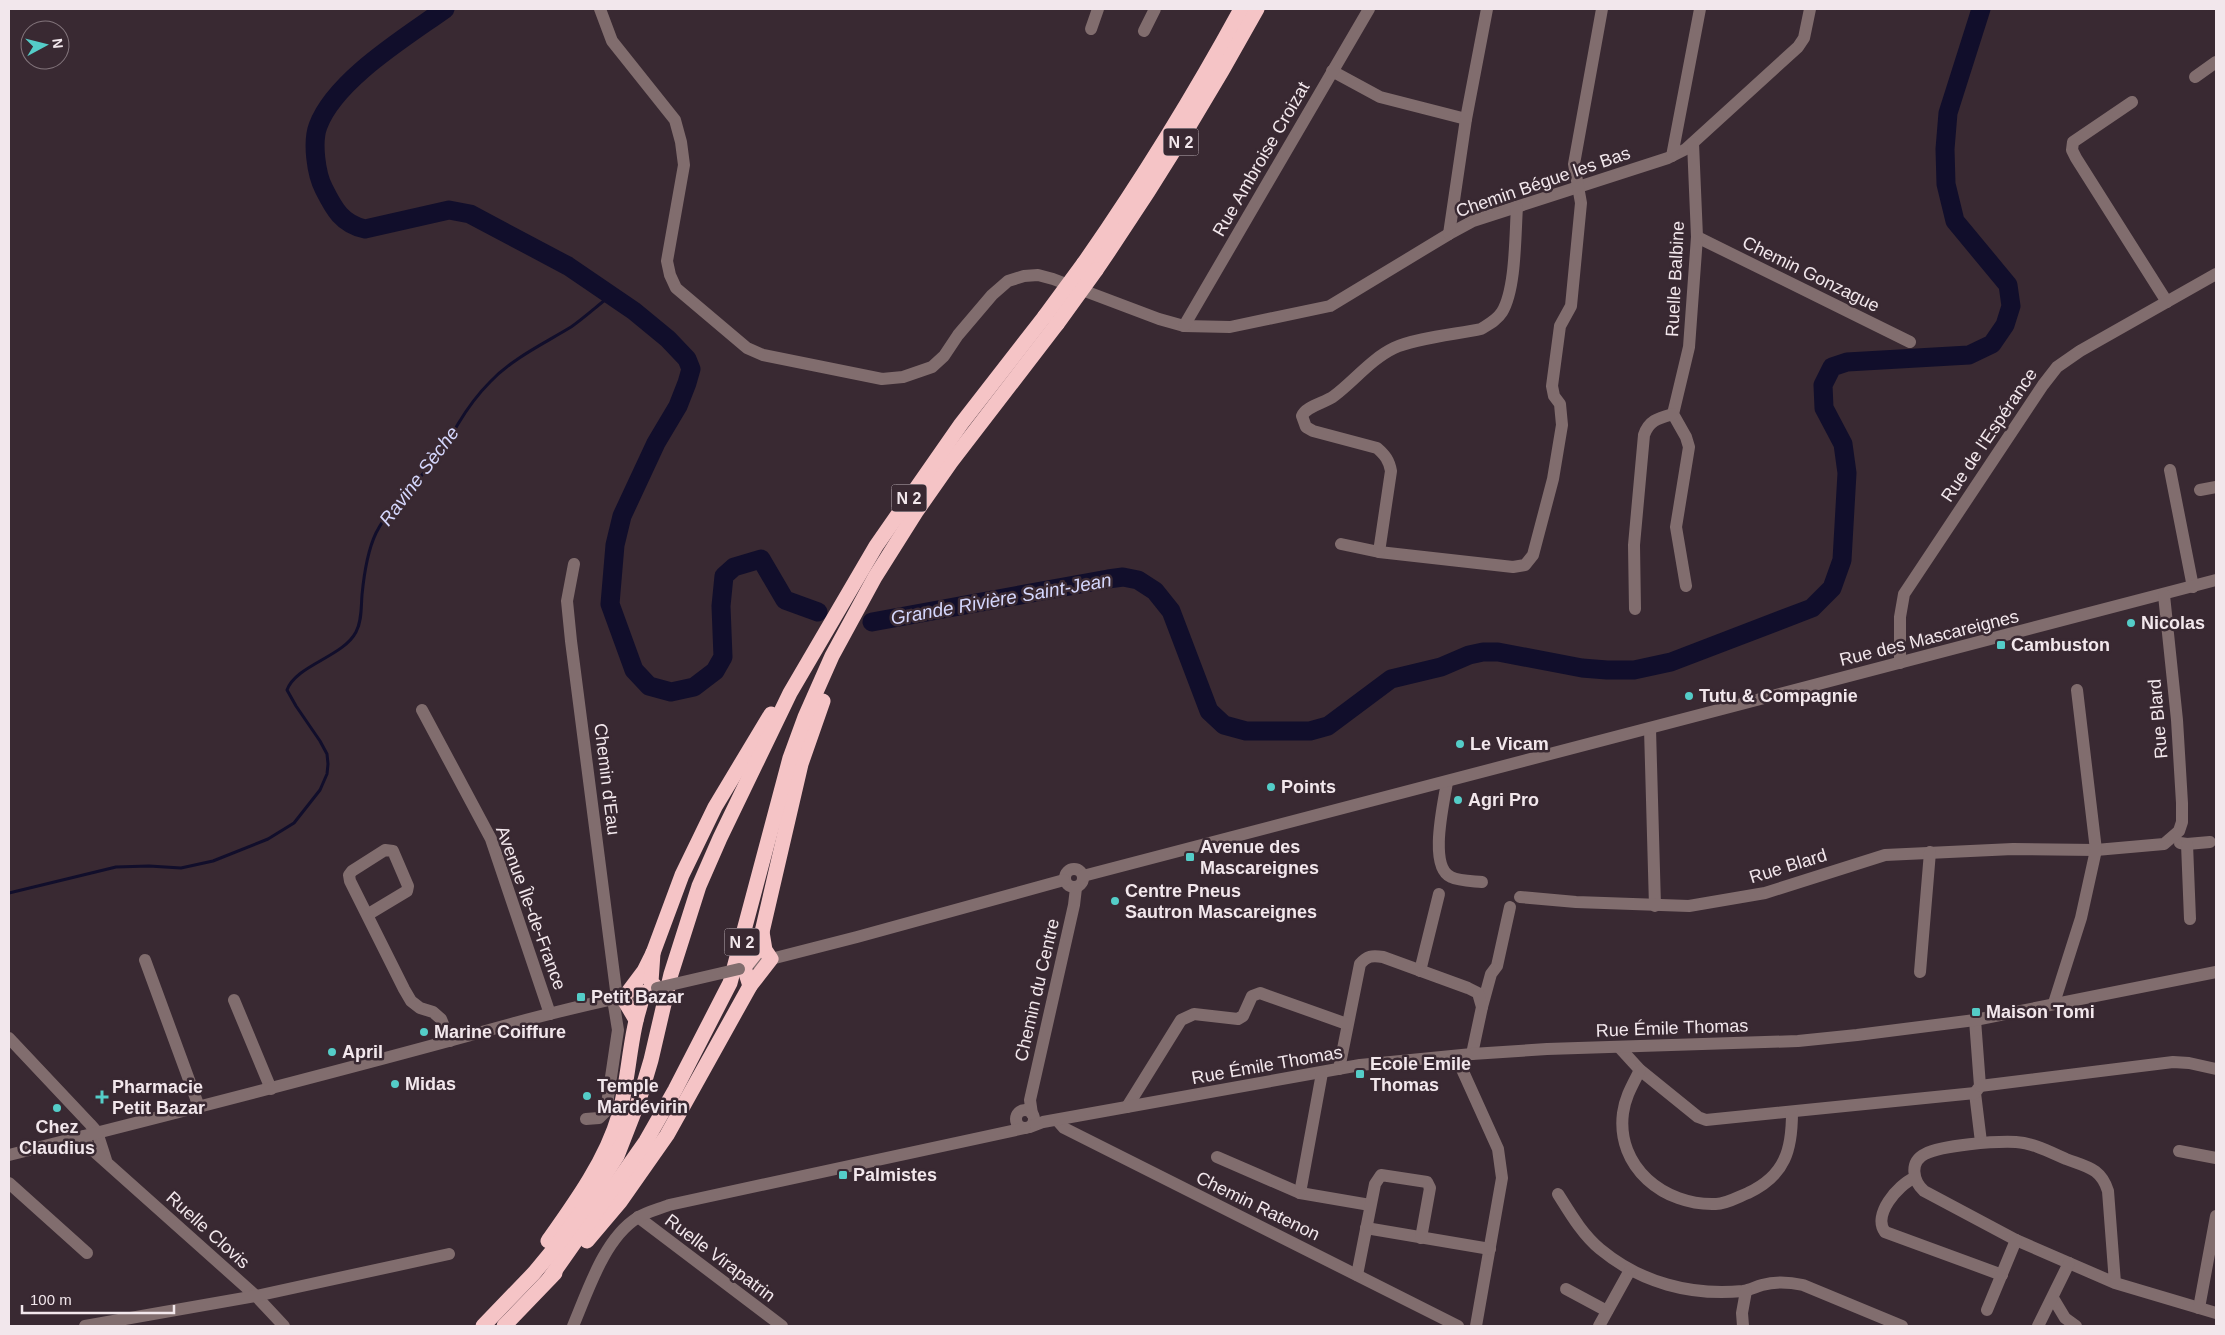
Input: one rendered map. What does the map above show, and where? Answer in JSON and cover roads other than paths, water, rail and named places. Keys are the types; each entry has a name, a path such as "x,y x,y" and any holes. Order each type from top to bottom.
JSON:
{"highway":[{"name":"N 2","path":"1090,266 1119,213 1176,124 1241,9"},
{"name":"N 2","path":"504,1326 549,1279 646,1141 675,1090 730,983 790,758 805,717 832,656 875,578 951,462 1051,320 1090,266 1152,189 1194,122 1257,9"},
{"name":"N 2","path":"487,1321 534,1273 558,1244 582,1211 617,1156 640,1098 671,974 700,886 720,838 790,693 876,546 956,432 1051,320"},
{"path":"750,986 741,968 756,952 762,932 801,764 816,720 875,578"},
{"path":"625,996 644,971 682,875 715,807 769,717 790,693"},
{"path":"549,1279 581,1247 620,1202 667,1135 750,986 771,959 765,950 762,932"},
{"path":"625,996 657,988 651,982 652,953"},
{"path":"487,1321 550,1239 600,1160 612,1135 623,1097 636,1020 625,996"}],"street":[{"name":"Chemin Bégue les Bas","path":"600,9 612,41 675,120 681,142 684,165 667,262 676,288 747,348 762,355 882,379 904,377 932,367 944,356 958,335 992,294 1008,282 1024,276 1038,275 1159,319 1184,326 1230,327 1330,306 1449,234 1473,222 1672,156 1693,144 1798,47 1804,38 1810,9"},
{"path":"1091,29 1098,9"},
{"path":"1144,31 1155,9"},
{"name":"Rue Ambroise Croizat","path":"1184,326 1369,9"},
{"path":"1449,234 1466,119 1487,9"},
{"path":"1340,544 1379,552 1508,566 1525,565 1533,555 1553,479 1562,414 1552,386 1560,326 1572,306 1581,203 1574,164 1602,9"},
{"path":"1672,156 1700,9"},
{"path":"2195,78 2216,62"},
{"path":"1332,71 1380,97 1466,119"},
{"path":"2132,102 2073,142 2072,150 2166,302"},
{"name":"Ruelle Balbine","path":"1673,414 1689,347 1697,237 1693,144"},
{"path":"1379,552 1391,471 1385,455 1376,448 1313,431 1306,426 1302,416 1309,408 1322,404 1335,395 1382,356 1395,348 1481,329 1492,323 1501,313 1510,290 1517,207"},
{"name":"Chemin Gonzague","path":"1697,237 1910,342"},
{"name":"Rue de l'Espérance","path":"1900,663 1900,617 1904,594 2042,385 2057,367 2080,351 2216,274"},
{"path":"1635,609 1634,545 1644,435 1647,426 1654,420 1673,414 1686,436 1689,447 1676,515 1676,527 1686,586"},
{"path":"2170,470 2193,587"},
{"path":"2200,490 2216,487"},
{"name":"Chemin d'Eau","path":"574,564 567,601 570,641 625,996 606,1111 599,1118 586,1120"},
{"name":"Rue des Mascareignes","path":"1650,729 2216,580"},
{"name":"Rue Blard","path":"1520,898 1656,906 1689,906 1741,899 1885,855 2013,849 2096,850 2164,844 2179,831 2182,822 2182,788 2164,594"},
{"path":"2054,1003 2081,918 2096,850 2077,690"},
{"name":"Avenue Île-de-France","path":"422,710 491,839 550,1014"},
{"path":"1083,876 1650,729 1656,906"},
{"path":"1447,782 1439,847 1440,864 1444,872 1451,878 1482,882"},
{"path":"2173,838 2187,844 2210,842"},
{"path":"2187,844 2190,919"},
{"path":"367,915 408,891 408,886 393,852 385,850 352,871 349,875 350,881 367,915 411,1001 420,1008 433,1012 441,1019 450,1040"},
{"path":"1920,972 1930,852"},
{"path":"1073,869 1080,871 1083,876 1083,882 1076,888 1067,885 1064,880 1068,871 1073,869"},
{"path":"657,988 741,968 758,959 771,959 858,937 1064,880"},
{"name":"Chemin du Centre","path":"1033,1122 1030,1100 1074,905 1076,888"},
{"path":"1420,971 1439,894"},
{"path":"1472,1054 1491,974 1497,966 1510,907"},
{"path":"1339,1069 1360,964 1365,958 1370,956 1383,957 1473,990 1478,993 1482,1007"},
{"path":"145,960 200,1107"},
{"name":"Rue Émile Thomas","path":"1057,1120 1339,1069 1472,1054 1618,1046 1798,1041 1975,1020 2216,972"},
{"name":"Rue Émile Thomas","path":"1127,1107 1181,1020 1190,1014 1238,1019 1243,1016 1250,999 1260,993 1347,1024"},
{"name":"Avenue Île-de-France","path":"9,1155 625,996"},
{"path":"234,1000 270,1088"},
{"path":"1975,1020 1981,1142"},
{"path":"9,1038 79,1110 97,1132 107,1163"},
{"path":"1618,1046 1640,1070 1698,1117 1706,1120 1792,1112 2173,1062 2189,1063 2216,1069"},
{"path":"1456,1056 1498,1149 1502,1163 1500,1194 1476,1326"},
{"path":"1640,1070 1628,1092 1623,1113 1624,1136 1630,1159 1645,1179 1663,1193 1687,1201 1717,1204 1758,1188 1775,1174 1784,1160 1789,1143 1792,1112"},
{"path":"1300,1193 1322,1072"},
{"name":"Chemin du Centre","path":"1018,1114 1030,1100"},
{"path":"1018,1114 1018,1124 1057,1120"},
{"path":"1002,1132 1018,1114"},
{"name":"Chemin Ratenon","path":"1057,1120 1064,1128 1458,1326"},
{"path":"573,1326 609,1247 621,1230 638,1217 669,1205 1002,1132 1033,1122"},
{"name":"Ruelle Clovis","path":"84,1136 88,1146 256,1296 284,1326"},
{"path":"2116,1283 2108,1192 2101,1175 2095,1170 2034,1146 2018,1142 1981,1142 1925,1154 1917,1161 1914,1178 1917,1185 1924,1191 2016,1240 2116,1283 2216,1313"},
{"path":"2179,1151 2216,1158"},
{"path":"1217,1157 1300,1193 1370,1205"},
{"path":"1357,1275 1375,1184 1381,1175 1427,1182 1430,1188 1421,1238"},
{"path":"1914,1178 1904,1182 1896,1191 1881,1217 1882,1229 1885,1232 2002,1275"},
{"path":"9,1183 87,1254"},
{"path":"1558,1194 1577,1224 1599,1248 1630,1270 1691,1291 1746,1291 1776,1282 1803,1285 1902,1326"},
{"path":"2199,1308 2216,1216"},
{"name":"Ruelle Virapatrin","path":"638,1217 782,1326"},
{"path":"1366,1228 1490,1248"},
{"path":"1987,1310 2016,1240"},
{"path":"85,1326 256,1296 448,1254"},
{"path":"2038,1326 2069,1263"},
{"path":"1599,1326 1630,1270"},
{"path":"1566,1289 1607,1311"},
{"path":"1743,1326 1742,1313 1746,1291"},
{"path":"2053,1298 2065,1318 2076,1326"}],"waterway":[{"name":"Grande Rivière Saint-Jean","path":"445,9 392,46 355,76 327,109 318,126 315,149 321,183 331,203 340,215 350,223 365,229 449,210 470,214 568,266 634,311 668,339 687,359 691,369 687,383 678,406 656,443 622,516 615,545 610,604 634,670 649,686 671,692 694,687 715,671 723,657 721,606 724,576 734,567 761,559 785,600 818,612"},
{"name":"Grande Rivière Saint-Jean","path":"872,622 1108,579 1123,577 1138,580 1155,591 1171,611 1209,711 1224,725 1246,731 1310,731 1328,726 1391,679 1441,667 1469,655 1483,652 1498,652 1582,668 1634,670 1671,662 1812,608 1832,588 1842,560 1847,473 1843,444 1824,408 1823,385 1832,367 1847,362 1969,355 1992,344 2005,325 2011,306 2008,285 1955,221 1946,184 1945,149 1948,113 1981,9"},
{"name":"Ravine Sèche","path":"9,893 116,867 149,866 181,868 213,861 268,839 294,823 320,790 327,774 328,764 327,754 320,741 287,690 292,681 300,674 341,648 350,641 356,632 360,619 368,555 382,522 398,501 441,454 465,413 499,373 518,359 571,327 610,296"}],"place":[{"name":"Nicolas","path":"2131,623"},
{"name":"Cambuston","path":"2001,645"},
{"name":"Tutu & Compagnie","path":"1689,696"},
{"name":"Le Vicam","path":"1460,744"},
{"name":"Points","path":"1271,787"},
{"name":"Agri Pro","path":"1458,800"},
{"name":"Avenue des Mascareignes","path":"1190,857"},
{"name":"Centre Pneus Sautron Mascareignes","path":"1115,901"},
{"name":"Petit Bazar","path":"581,997"},
{"name":"Maison Tomi","path":"1976,1012"},
{"name":"Marine Coiffure","path":"424,1032"},
{"name":"April","path":"332,1052"},
{"name":"Ecole Emile Thomas","path":"1360,1074"},
{"name":"Midas","path":"395,1084"},
{"name":"Temple Mardévirin","path":"587,1096"},
{"name":"Pharmacie Petit Bazar","path":"102,1097"},
{"name":"Chez Claudius","path":"57,1108"},
{"name":"Palmistes","path":"843,1175"}]}
